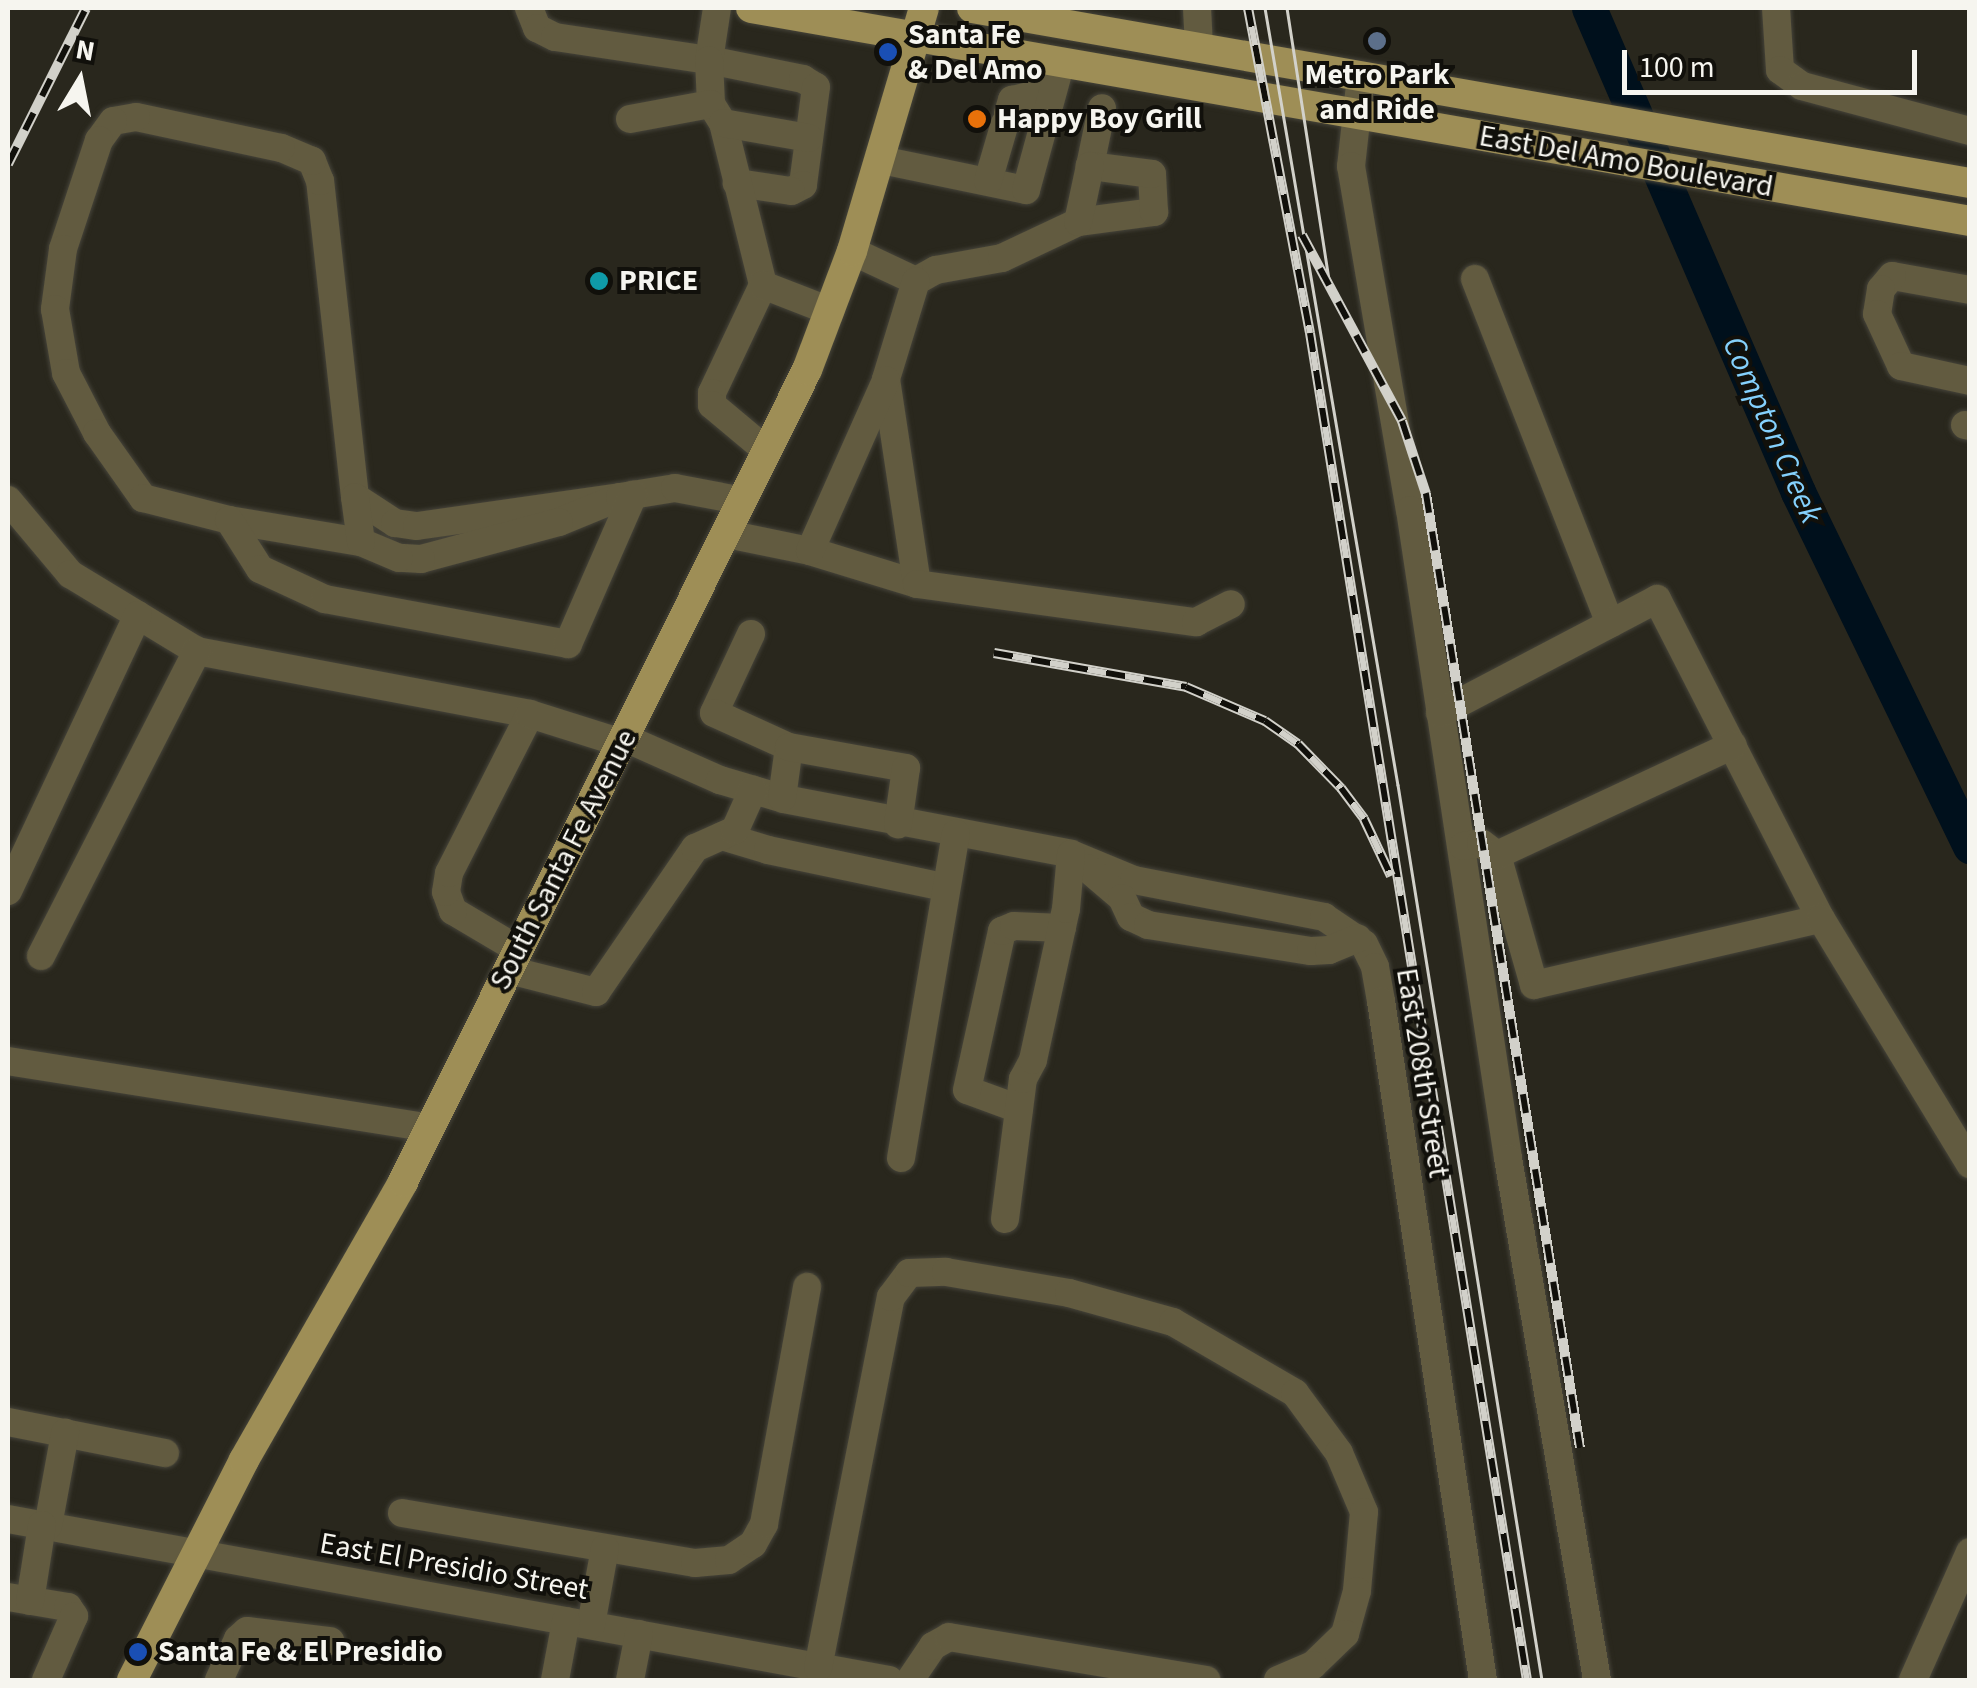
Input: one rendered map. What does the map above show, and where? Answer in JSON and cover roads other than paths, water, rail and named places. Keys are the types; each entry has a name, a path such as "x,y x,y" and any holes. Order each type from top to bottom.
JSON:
{"main road":[{"name":"East Del Amo Boulevard","path":"751,8 920,22 1057,76 1356,114 1970,221"},
{"name":"East Del Amo Boulevard","path":"972,8 1970,182"},
{"name":"South Santa Fe Avenue","path":"132,1680 194,1552 430,1128 767,451 830,311 852,251 920,22"}],"street":[{"path":"529,8 536,28 555,37 709,60 803,79 816,87 803,185 791,191 737,183"},
{"path":"717,8 709,60 717,114 763,285 712,392 712,405 767,451"},
{"path":"1197,8 1199,48"},
{"path":"1776,8 1780,70 1824,94 1890,106 1970,131"},
{"path":"988,181 1012,100 1057,76"},
{"path":"881,160 1026,190 1057,76"},
{"path":"1361,76 1351,166 1463,846 1508,1158 1597,1680"},
{"path":"1078,222 1102,108"},
{"path":"630,118 717,114 810,138"},
{"path":"362,542 320,180 312,160 280,148 136,117 113,122 98,140 63,249 55,309 66,373 97,434 142,498 230,520 362,542 399,558 421,560 559,522 627,496"},
{"path":"810,551 886,378 916,281 936,270 1002,258 1078,222 1154,212 1152,174 1090,166"},
{"path":"852,251 916,281"},
{"path":"1970,290 1892,276 1881,290 1877,314 1901,366 1970,381"},
{"path":"1475,278 1610,624"},
{"path":"763,285 830,311"},
{"path":"886,378 916,584"},
{"path":"355,497 395,523 417,526 676,488 743,501"},
{"path":"230,520 260,569 325,600 568,644 627,496"},
{"path":"8,500 70,574 197,651 41,956"},
{"path":"727,534 810,551 916,584 1196,622 1231,604"},
{"path":"1440,713 1657,598 1821,920 1970,1164"},
{"path":"8,891 138,615"},
{"path":"751,634 714,713 789,748 906,768 898,824"},
{"name":"East 208th Street","path":"197,651 530,714 624,740 720,780 782,798 898,824 1071,854 1134,880 1324,917 1358,938 1375,967 1381,1000 1483,1680"},
{"path":"530,714 450,873 446,892 453,911 514,960 596,992 695,848 734,830 753,790"},
{"path":"1497,854 1734,745"},
{"path":"782,798 789,748"},
{"path":"900,1158 956,834"},
{"path":"722,836 768,850 944,887"},
{"path":"1463,846 1481,843 1497,854 1534,984 1821,920"},
{"path":"1005,1219 1019,1109 1062,928 1071,854"},
{"path":"1071,854 1122,898 1132,917 1148,925 1311,951 1329,950 1358,938"},
{"path":"1019,1109 967,1090 1002,931 1014,926 1062,928"},
{"path":"8,1061 430,1128"},
{"path":"818,1668 891,1297 909,1273 946,1272 1069,1294 1173,1322 1294,1393 1339,1453 1364,1512 1357,1591 1345,1634 1312,1665 1278,1680"},
{"path":"402,1513 695,1563 729,1560 754,1544 764,1524 807,1287"},
{"path":"8,1422 165,1453"},
{"path":"46,1680 74,1616 68,1607 19,1599 45,1526 65,1433"},
{"name":"East El Presidio Street","path":"8,1519 889,1680"},
{"path":"554,1680 605,1548"},
{"path":"1913,1680 1970,1552"},
{"path":"219,1680 238,1639 247,1631 330,1641"},
{"path":"630,1680 639,1634"},
{"path":"910,1680 933,1646 949,1636 1206,1680"}],"waterway":[{"name":"Compton Creek","path":"1589,8 1798,492 1970,847"}],"tram line":[{"path":"1265,8 1398,785 1542,1680"},
{"path":"1287,8 1331,293"}],"railway":[{"path":"8,164 86,8"},
{"path":"1248,8 1310,333 1527,1680"},
{"path":"1302,235 1402,421 1426,494 1580,1448"},
{"path":"994,653 1186,687 1265,721 1298,744 1341,788 1364,819 1391,876"}],"place":[{"name":"Metro Park and Ride","path":"1377,41"},
{"name":"Santa Fe & Del Amo","path":"888,52"},
{"name":"Happy Boy Grill","path":"977,119"},
{"name":"PRICE","path":"599,281"},
{"name":"Santa Fe & El Presidio","path":"138,1652"}]}
